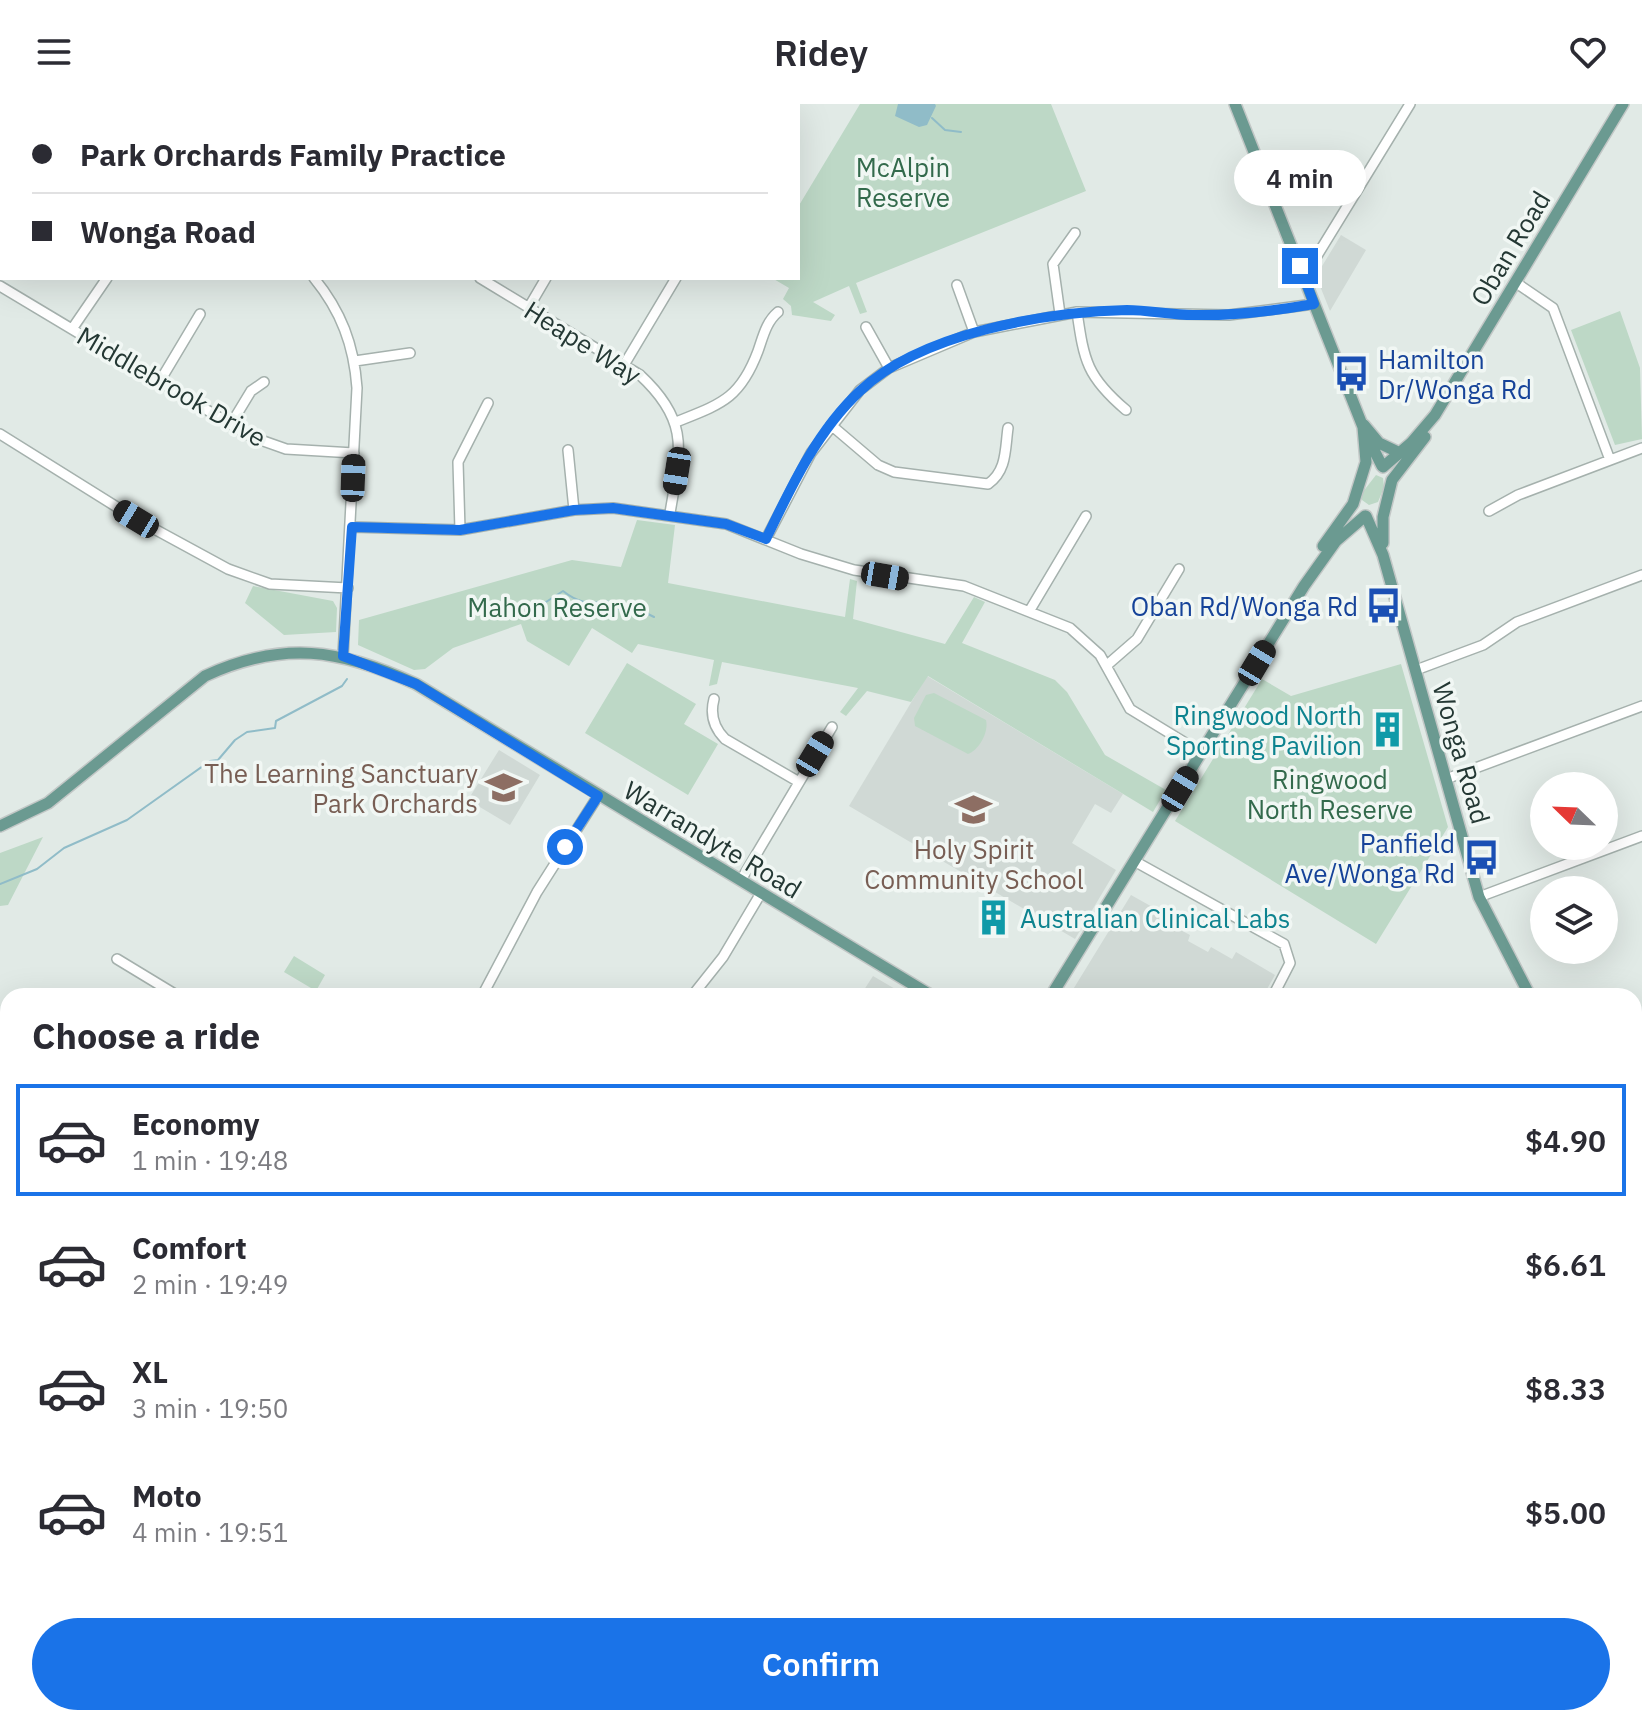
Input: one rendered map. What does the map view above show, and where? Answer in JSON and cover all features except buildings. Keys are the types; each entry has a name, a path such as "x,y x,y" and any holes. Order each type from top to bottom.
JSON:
{"main road":[{"path":"1235,104 1362,424 1392,481 1382,521 1382,554"},
{"name":"Oban Road","path":"1366,516 1382,506 1392,481 1425,438 1435,415 1623,104"},
{"name":"Oban Road","path":"1355,497 1367,475 1400,453 1435,415"},
{"path":"1362,424 1377,442 1400,453"},
{"path":"1304,586 1324,543 1348,515 1355,497 1366,462 1362,424"},
{"name":"Wonga Road","path":"1355,497 1382,554 1479,897 1526,988"},
{"path":"1059,988 1304,586 1330,548 1366,516"},
{"path":"1351,527 1366,533 1382,554"},
{"name":"Warrandyte Road","path":"0,826 59,795 205,676 235,663 271,654 343,656 416,684 919,988"}],"street":[{"path":"1300,266 1315,259 1410,104"},
{"path":"1060,314 1053,264 1058,252 1075,233"},
{"path":"72,329 106,280"},
{"path":"318,280 344,323 355,361 352,527 343,656"},
{"name":"Heape Way","path":"483,280 624,365 654,388 676,422 681,451 670,513"},
{"path":"529,307 545,280"},
{"path":"624,365 675,280"},
{"path":"1515,282 1553,308 1610,460"},
{"path":"957,285 974,332"},
{"name":"Middlebrook Drive","path":"0,286 252,437 286,449 354,453"},
{"path":"766,539 789,492 831,425 860,390 889,368 974,332 1060,314 1229,315 1314,304"},
{"path":"676,422 723,403 735,393 747,379 766,327 778,312"},
{"path":"1077,312 1084,360 1091,376 1126,410"},
{"path":"160,381 200,314"},
{"path":"866,327 889,368"},
{"path":"355,361 410,353"},
{"path":"231,424 251,391 264,382"},
{"path":"460,530 458,462 488,403"},
{"path":"831,425 878,465 894,472 988,484 999,477 1003,468 1008,428"},
{"path":"0,434 136,519 228,569 270,584 348,588"},
{"path":"1489,511 1518,495 1642,448"},
{"path":"568,450 574,510"},
{"path":"352,527 460,530 574,510 613,508 670,513 737,527 847,569 964,586 1070,628 1090,645 1106,666 1114,687 1130,709 1202,753"},
{"path":"1030,610 1086,516"},
{"path":"1106,666 1137,639 1179,569"},
{"path":"1416,670 1483,645 1517,622 1642,575"},
{"path":"714,699 712,707 716,730 725,739 799,782"},
{"path":"1446,779 1642,706"},
{"path":"741,880 832,727"},
{"path":"486,988 537,892 598,796"},
{"path":"1479,897 1642,836"},
{"path":"1136,862 1284,944 1290,963 1277,988"},
{"path":"698,988 723,957 761,893"},
{"path":"117,959 165,988"}],"shaded area":[{"path":"1341,235 1366,250 1330,311 1316,276"},
{"name":"Holy Spirit Community School","path":"927,676 1123,794 1111,813 1095,804 1072,843 1116,870 1075,939 849,806"},
{"name":"The Learning Sanctuary Park Orchards","path":"499,750 540,775 510,825 468,800"},
{"path":"1131,895 1172,918 1169,924 1190,935 1188,941 1208,952 1211,947 1232,959 1236,952 1275,975 1268,988 1074,988"},
{"path":"873,976 893,988 865,988"}],"green space":[{"name":"McAlpin Reserve","path":"860,104 1051,104 1086,191 856,283 867,312 860,314 849,286 813,302 835,315 831,321 792,315 791,306 783,299 789,288 775,280 800,280 800,204"},
{"path":"1620,311 1640,368 1642,439 1615,445 1571,330"},
{"path":"1376,475 1383,478 1384,487 1378,502 1369,505 1362,500 1362,493"},
{"name":"Mahon Reserve","path":"637,520 675,525 668,583 845,617 850,579 857,581 853,619 945,644 974,597 985,602 962,643 1055,680 1067,692 1105,755 1166,790 1153,812 928,676 911,702 867,691 846,716 840,712 858,688 722,662 717,684 709,686 714,660 638,644 632,653 592,628 569,666 527,641 521,624 453,648 425,669 414,670 358,645 359,620 572,560 621,567"},
{"path":"253,586 333,601 337,608 336,632 284,635 245,603"},
{"path":"627,663 696,704 684,724 718,744 688,795 585,733"},
{"name":"Ringwood North Reserve","path":"1401,664 1448,827 1376,944 1175,821 1262,679 1291,696"},
{"path":"934,693 986,720 985,735 972,752 968,754 915,726 914,718 926,695"},
{"path":"43,837 8,905 0,906 0,853"},
{"path":"294,956 325,975 318,988 311,988 284,972"}],"water":[{"path":"898,104 936,106 927,125 919,127 895,116"}],"waterway":[{"path":"932,118 945,130 961,132"},
{"path":"529,605 546,602 563,591 584,602 607,601 614,609 638,609 654,617"},
{"path":"0,884 37,869 64,848 127,820 210,761 218,760 235,740 247,732 275,728 276,721 342,686 347,679"}],"place":[{"name":"Hamilton Dr/Wonga Rd","path":"1352,374"},
{"name":"Oban Rd/Wonga Rd","path":"1384,606"},
{"name":"Ringwood North Sporting Pavilion","path":"1388,730"},
{"name":"The Learning Sanctuary Park Orchards","path":"504,788"},
{"name":"Holy Spirit Community School","path":"974,810"},
{"name":"Panfield Ave/Wonga Rd","path":"1481,858"},
{"name":"Australian Clinical Labs","path":"994,918"}],"route":[{"path":"565,847 598,796 416,684 368,663 343,656 352,527 460,530 574,510 613,508 670,513 726,524 766,539 811,453 831,425 860,390 889,368 974,332 1053,315 1131,310 1229,315 1266,313 1314,304 1300,266"}]}
